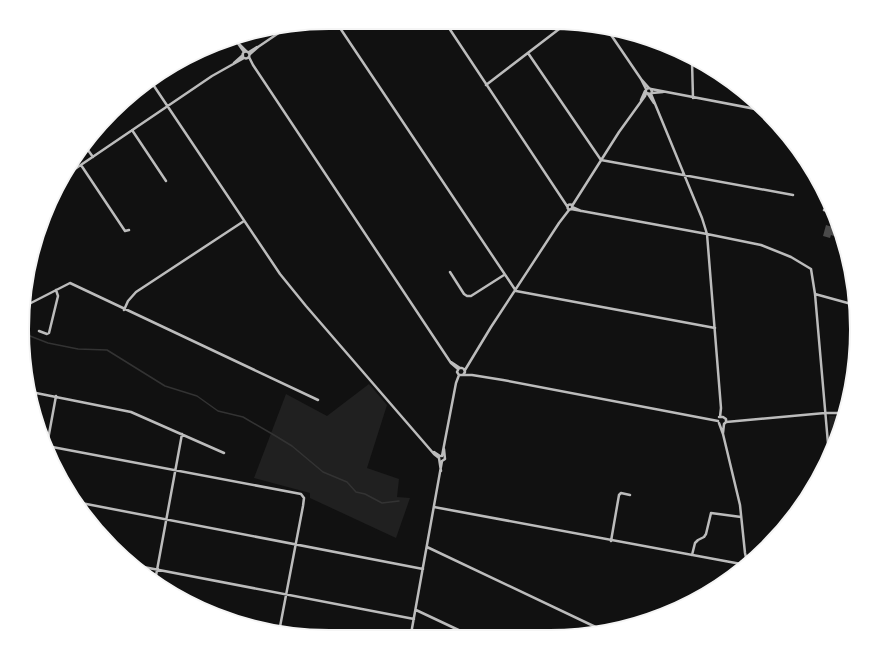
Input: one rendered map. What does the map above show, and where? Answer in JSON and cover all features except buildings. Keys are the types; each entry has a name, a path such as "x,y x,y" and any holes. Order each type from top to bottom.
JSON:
{"street":[{"path":"341,29 516,291 715,328"},
{"path":"450,29 570,207 581,211 707,234 768,247 791,257 811,269 815,294 828,442"},
{"path":"486,85 559,29"},
{"path":"77,168 277,34"},
{"path":"612,36 648,91 702,218 707,234 723,434 738,495 745,558"},
{"path":"238,43 451,362 461,371 472,375 722,420 735,421 838,413"},
{"path":"528,53 600,160 793,195"},
{"path":"692,65 693,98"},
{"path":"154,86 272,263 296,294 432,451 441,458"},
{"path":"412,630 441,471 441,458 456,383 461,371 469,362 600,160 648,91"},
{"path":"648,91 664,92 754,110"},
{"path":"132,130 166,181"},
{"path":"88,151 93,157"},
{"path":"81,165 125,231 129,230"},
{"path":"124,310 130,297 136,292 244,221"},
{"path":"450,272 464,294 467,296 471,296 504,275"},
{"path":"31,304 70,283 124,310 318,400"},
{"path":"39,331 47,334 49,333 58,296 56,290"},
{"path":"815,294 848,303"},
{"path":"36,393 131,412 224,453"},
{"path":"49,436 56,396"},
{"path":"156,574 182,434"},
{"path":"53,447 298,493 304,498 280,625"},
{"path":"611,541 619,494 630,494"},
{"path":"85,504 423,569"},
{"path":"434,507 611,541 739,563"},
{"path":"692,555 695,543 706,534 711,513 741,517"},
{"path":"427,547 594,626"},
{"path":"147,568 414,619"},
{"path":"416,610 458,630"}],"shaded area":[{"path":"369,384 387,405 367,468 399,479 397,497 410,498 396,538 310,498 310,493 254,478 286,394 327,416"},
{"path":"829,416 837,416 834,426 831,435"}],"waterway":[{"path":"29,336 48,343 78,349 107,350 165,386 197,396 218,411 243,417 292,446 323,472 347,482 356,492 365,494 382,503 399,501"}]}
